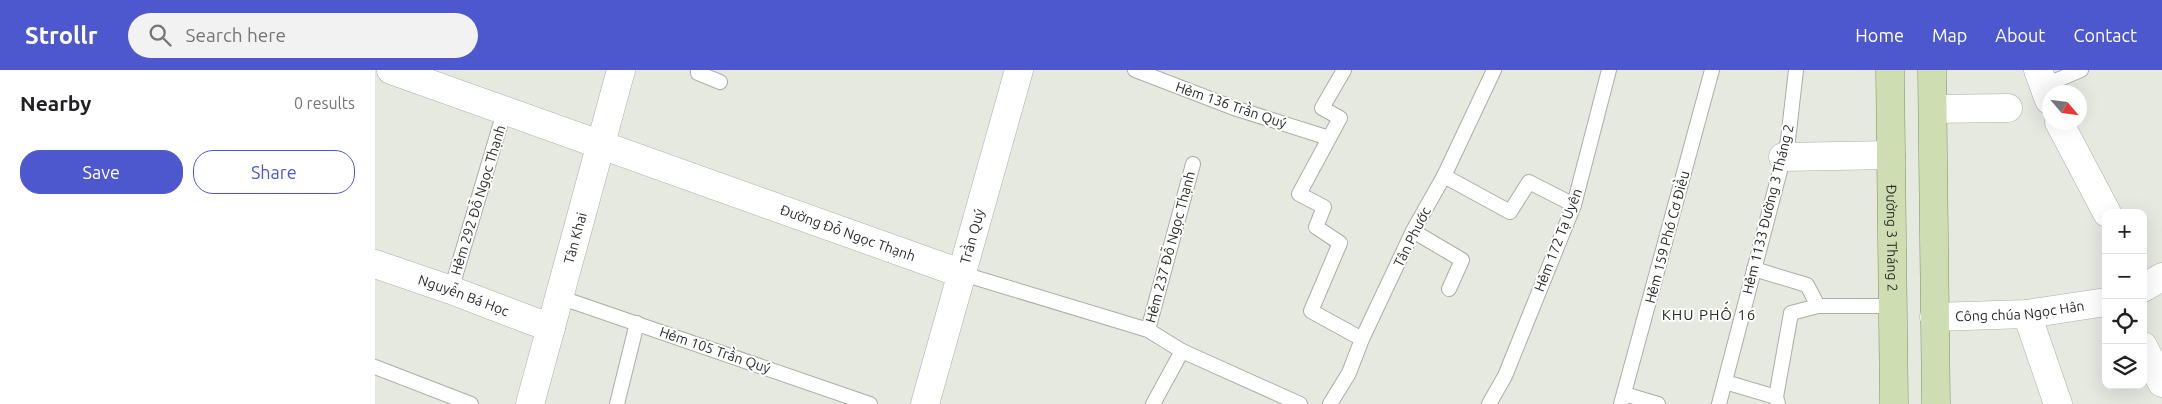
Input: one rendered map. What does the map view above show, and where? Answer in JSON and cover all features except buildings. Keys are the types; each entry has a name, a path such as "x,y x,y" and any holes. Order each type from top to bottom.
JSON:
{"main road":[{"name":"Đường 3 Tháng 2","path":"1890,70 1894,404"},
{"path":"1932,70 1936,404"}],"street":[{"name":"Đường Đỗ Ngọc Thạnh","path":"391,70 963,274"},
{"name":"Tân Khai","path":"530,404 621,70"},
{"name":"Trần Quý","path":"925,404 1019,70"},
{"path":"1933,109 2008,108"},
{"path":"2063,130 2105,209"},
{"path":"1783,157 1891,155"},
{"name":"Nguyễn Bá Học","path":"375,264 451,290 551,328"},
{"name":"Công chúa Ngọc Hân","path":"1934,318 2027,314 2102,303"},
{"path":"2027,314 2058,404"},
{"path":"2147,354 2162,383"}],"lane":[{"path":"698,70 698,73 719,82"},
{"name":"Hẻm 136 Trần Quý","path":"1135,70 1234,108 1329,138"},
{"path":"1344,70 1322,108 1340,118 1299,194 1324,207 1316,227 1340,243 1311,312 1361,338"},
{"name":"Tân Phước","path":"1330,404 1349,373 1361,338 1413,230 1444,176 1494,70"},
{"name":"Hẻm 172 Tạ Uyên","path":"1489,404 1505,376 1574,205 1609,70"},
{"name":"Hẻm 159 Phó Cơ Điều","path":"1622,399 1712,70"},
{"name":"Hẻm 1133 Đường 3 Tháng 2","path":"1719,404 1788,140 1796,70"},
{"path":"2043,85 2081,70"},
{"name":"Hẻm 292 Đỗ Ngọc Thạnh","path":"451,290 505,110"},
{"name":"Hẻm 237 Đỗ Ngọc Thạnh","path":"1148,330 1193,164"},
{"path":"1444,176 1510,212 1529,182 1574,205"},
{"path":"1413,230 1463,260 1449,289"},
{"path":"1754,269 1807,285 1818,306"},
{"name":"Đường Đỗ Ngọc Thạnh","path":"963,274 1148,330 1182,351 1300,404"},
{"name":"Hẻm 105 Trần Quý","path":"559,297 870,404"},
{"path":"1725,382 1777,400 1791,313 1818,306 1893,306"},
{"path":"617,404 637,323"},
{"path":"1153,404 1182,351"},
{"path":"375,367 471,404"},
{"path":"1622,399 1658,404"}],"district":[{"name":"KHU PHỐ 16","path":"1709,314"}]}
